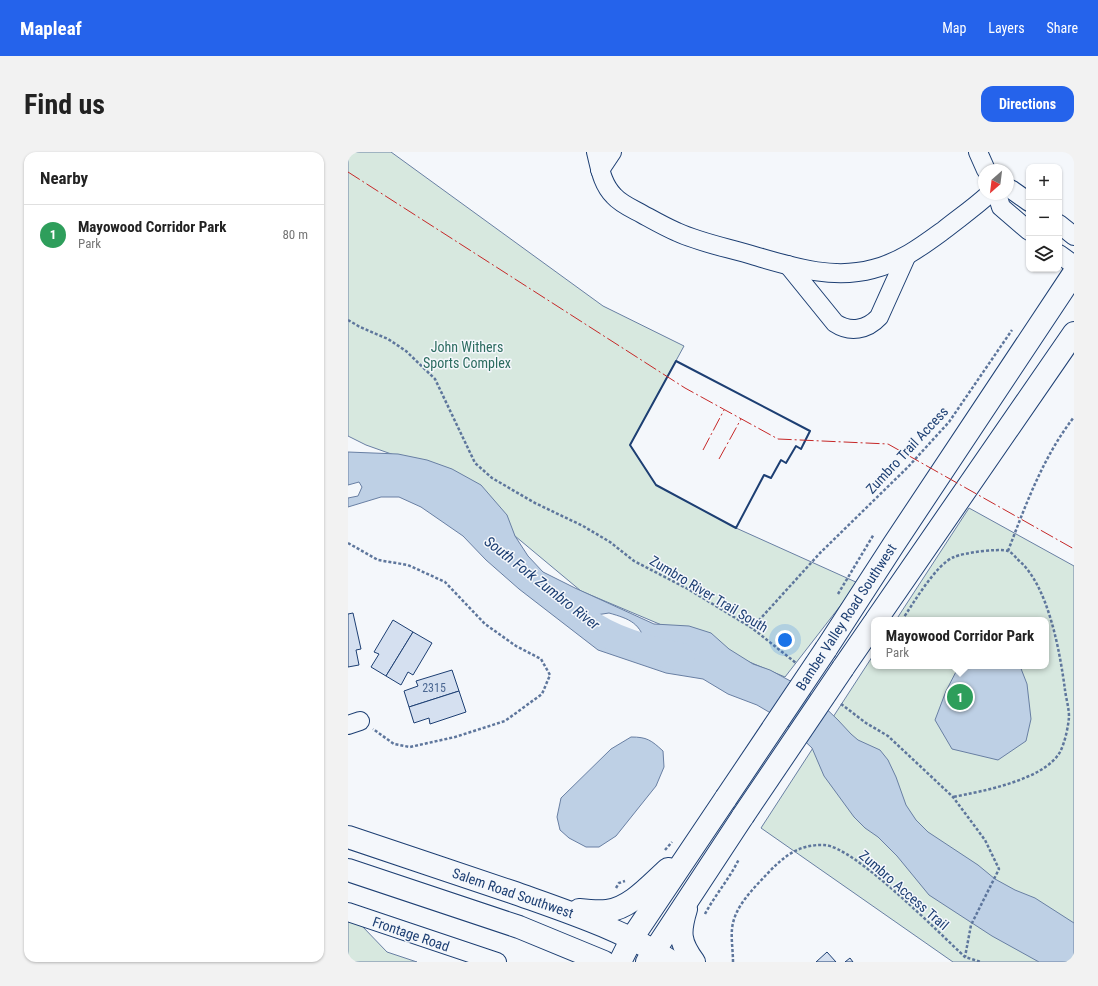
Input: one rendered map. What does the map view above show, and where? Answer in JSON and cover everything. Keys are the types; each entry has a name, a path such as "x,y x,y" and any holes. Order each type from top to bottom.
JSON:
{"main road":[{"name":"Bamber Valley Road Southwest","path":"620,962 632,938 826,649 1074,273"},
{"name":"Bamber Valley Road Southwest","path":"878,617 1074,333"},
{"name":"Bamber Valley Road Southwest","path":"658,958 688,902 743,816 871,627"},
{"name":"Salem Road Southwest","path":"348,837 586,918 632,938 658,958"},
{"path":"534,900 580,910 607,911 619,908 646,889 696,842"},
{"path":"348,870 519,927 604,962"},
{"path":"688,902 682,923 681,933 684,945 694,962"}],"street":[{"path":"596,152 604,181 614,197 621,203 671,229 707,242 808,270 843,274 872,270 890,265 906,257 982,200"},
{"path":"600,170 612,152"},
{"path":"978,152 983,164"},
{"path":"1014,191 1026,200"},
{"path":"999,200 1002,207 1026,228"},
{"path":"1062,226 1074,236"},
{"path":"1062,256 1074,265"},
{"path":"788,265 835,323 842,327 865,328 873,324 879,317 906,257"},
{"name":"Frontage Road","path":"348,912 497,962"}],"path":[{"name":"Zumbro River Trail South","path":"348,320 388,339 406,351 435,379 475,462 492,478 535,503 583,526 610,542 634,561 688,589 752,628 801,668"},
{"name":"Zumbro Trail Access","path":"752,628 820,553 908,467 949,422 1015,327"},
{"path":"1008,551 1026,504 1046,460 1074,417"},
{"path":"348,543 378,560 408,565 445,582 485,624 516,646 541,659 550,675 542,694 505,721 455,737 410,747 394,744 379,732 354,723"},
{"path":"904,617 931,579 943,565 953,557 988,550 1008,551 1024,564 1035,579 1047,606 1062,669 1069,716 1065,736 1059,752 1048,766 1016,782 953,797"},
{"path":"840,704 866,723 888,736 953,797 985,840 999,869 971,925 965,957 982,962"},
{"name":"Zumbro Access Trail","path":"733,962 732,928 737,912 750,892 790,852 808,846 826,845 847,853 876,875 965,957"},
{"path":"702,920 715,897 734,869 740,856"}],"green space":[{"name":"John Withers Sports Complex","path":"348,152 391,152 603,306 684,346 630,445 656,485 736,528 858,583 785,677 581,591 515,536 456,477 366,445 348,436"},
{"path":"969,508 1074,566 1074,962 953,962 761,828 871,659 871,669 1049,669 1049,617 898,617"},
{"path":"348,920 362,926 387,952 417,962 348,962"}],"water":[{"path":"348,452 398,454 427,460 452,469 481,485 507,515 515,536 528,556 543,572 654,624 689,626 711,633 729,649 753,664 770,670 796,684 812,695 858,740 880,750 888,760 906,805 916,820 928,832 978,865 995,879 1015,890 1035,898 1074,923 1074,962 1039,962 992,936 929,895 897,856 878,837 865,828 854,817 824,776 812,748 774,715 757,705 728,694 703,679 666,673 598,650 519,589 486,560 463,536 421,507 399,497 381,497 348,507 348,498 358,496 362,487 359,482 348,485","holes":["609,613 629,620 638,627 644,638 646,646 639,651 626,645 614,637 604,627 596,615"]},
{"path":"957,669 1021,669 1027,684 1031,719 1026,741 998,760 952,749 935,720 946,691"},
{"path":"631,737 648,740 663,751 664,767 656,786 616,836 599,847 586,847 569,838 560,830 557,817 561,798 611,749"}],"building":[{"path":"353,613 361,649 356,650 359,665 348,667 348,614"},
{"path":"393,620 413,632 386,676 371,667 379,654 374,652"},
{"path":"413,632 432,643 413,675 408,672 401,685 386,676"},
{"path":"452,670 459,691 409,707 404,691 418,686 416,681"},
{"path":"459,691 466,712 430,724 429,718 414,723 409,707"},
{"path":"827,952 836,962 816,962"},
{"path":"850,958 853,962 845,962"}],"waterway":[{"name":"South Fork Zumbro River","path":"583,619 605,633 617,638 656,651 681,657"}],"wall":[{"path":"676,361 810,431 801,449 796,446 786,463 781,460 771,478 764,475 736,528 656,485 630,445 676,361"}],"power":[{"path":"348,172 685,388 778,439 888,444 1074,549"},
{"path":"703,450 724,410"},
{"path":"719,459 741,419"}],"place":[{"name":"Mayowood Corridor Park","path":"960,697"}]}
